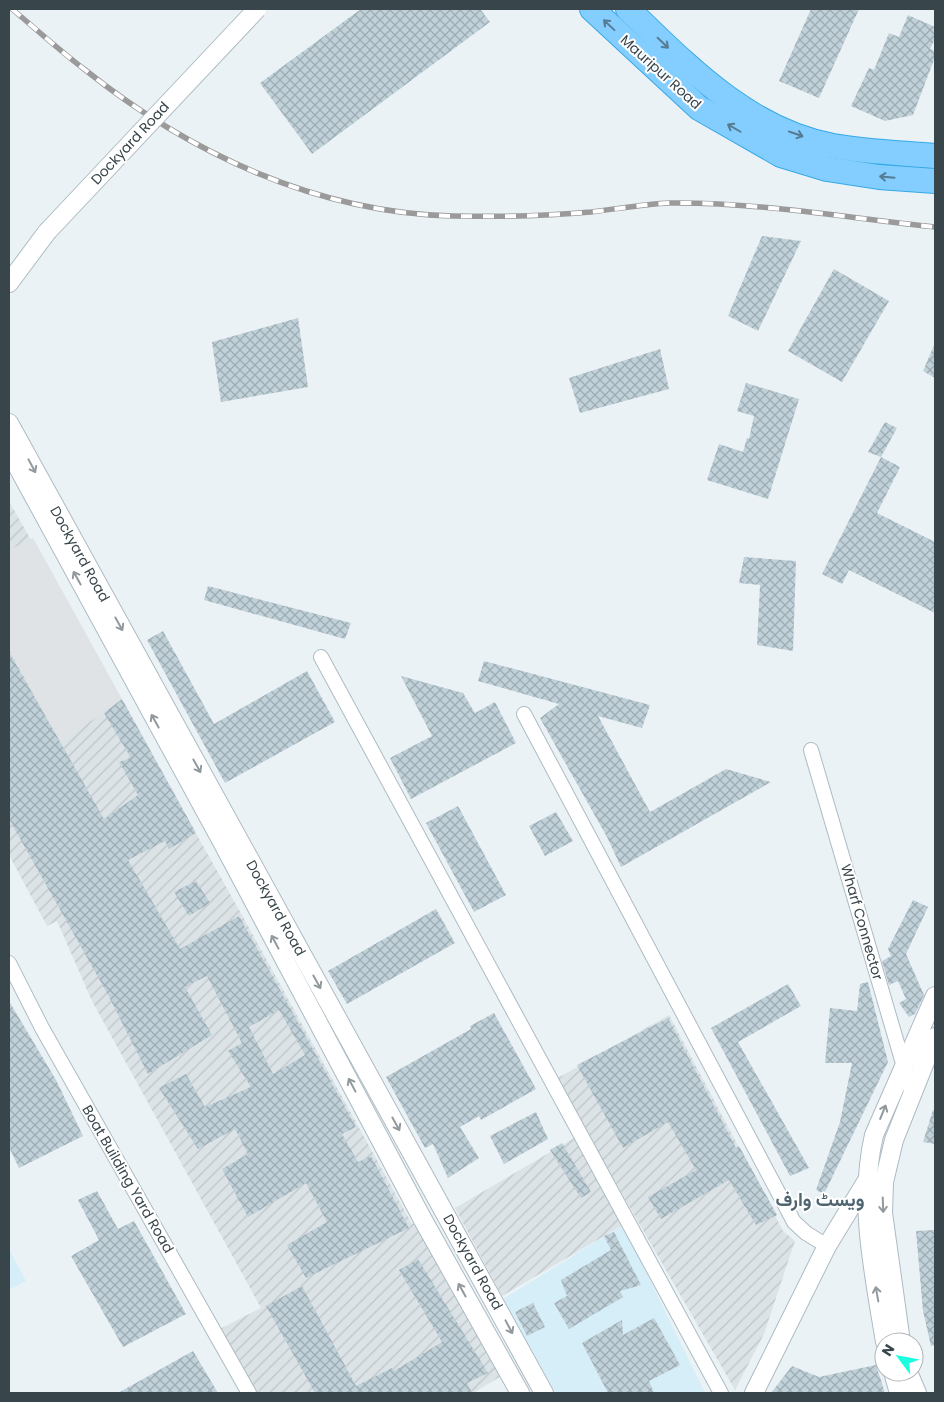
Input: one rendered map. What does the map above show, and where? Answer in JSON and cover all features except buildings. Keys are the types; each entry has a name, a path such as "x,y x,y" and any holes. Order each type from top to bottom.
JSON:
{"highway":[{"name":"Mauripur Road","path":"592,9 699,108 781,154 827,168 879,177 935,181"},
{"name":"Mauripur Road","path":"628,9 712,88 749,113 791,133 832,146 935,156"}],"street":[{"name":"Dockyard Road","path":"9,264 38,226 244,9"},
{"name":"Dockyard Road","path":"9,282 46,232 257,9"},
{"name":"Dockyard Road","path":"9,423 228,836 423,1220 520,1393"},
{"name":"Dockyard Road","path":"9,451 495,1300 544,1393"},
{"path":"321,657 722,1393"},
{"path":"524,714 794,1222 806,1233 827,1246"},
{"name":"Wharf Connector","path":"811,750 912,1094"},
{"name":"Boat Building Yard Road","path":"9,964 42,1028 249,1393"},
{"path":"900,1332 883,1213 868,1159 874,1135 935,996"},
{"path":"754,1393 827,1246 875,1182 894,1140 935,1036"},
{"path":"874,1135 894,1140"},
{"path":"875,1182 874,1274 884,1332"}],"shaded area":[{"path":"9,501 243,917 412,1224 423,1220 508,1372 473,1393 249,1393 214,1332 261,1308 92,1001 57,921 47,926 9,855"},
{"path":"33,538 122,699 60,743 9,649 9,550"},
{"path":"669,1015 783,1231 795,1241 764,1334 735,1390 556,1079"},
{"path":"576,1137 623,1225 502,1296 455,1208"},
{"path":"623,1225 705,1393 556,1393 503,1299"},
{"path":"9,1249 26,1281 9,1290"}],"railway":[{"path":"12,9 84,69 124,99 167,127 211,152 257,173 304,190 353,204 402,212 453,216 488,216 591,212 640,205 703,203 802,211 935,227"}],"district":[{"name":"ویسٹ وارف","path":"820,1199"}]}
